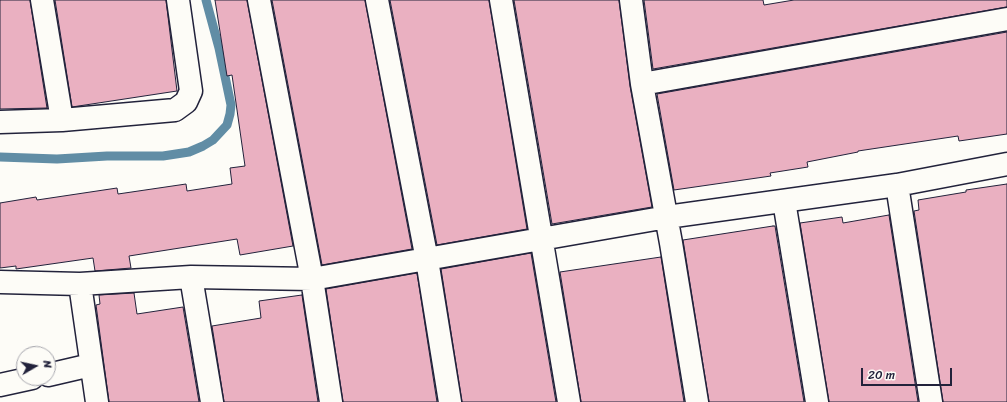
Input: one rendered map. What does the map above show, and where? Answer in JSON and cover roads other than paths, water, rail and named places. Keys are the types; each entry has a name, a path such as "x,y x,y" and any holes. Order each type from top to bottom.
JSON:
{"street":[{"path":"42,0 62,120"},
{"path":"0,122 62,120 175,110 186,102 191,91 178,0"},
{"path":"259,0 312,279 331,402"},
{"path":"377,0 427,260 450,402"},
{"path":"501,0 569,402"},
{"path":"631,0 642,84 667,218 697,402"},
{"path":"642,84 1007,20"},
{"path":"0,282 80,284 191,276 312,279 667,218 897,185 1007,164"},
{"path":"897,185 931,402"},
{"path":"784,201 817,402"},
{"path":"191,276 212,402"},
{"path":"80,284 97,402"},
{"path":"56,372 91,365"},
{"path":"0,385 16,382"}],"waterway":[{"path":"0,157 57,159 107,156 163,156 189,152 213,140 227,125 231,105 219,48 206,0"}]}
